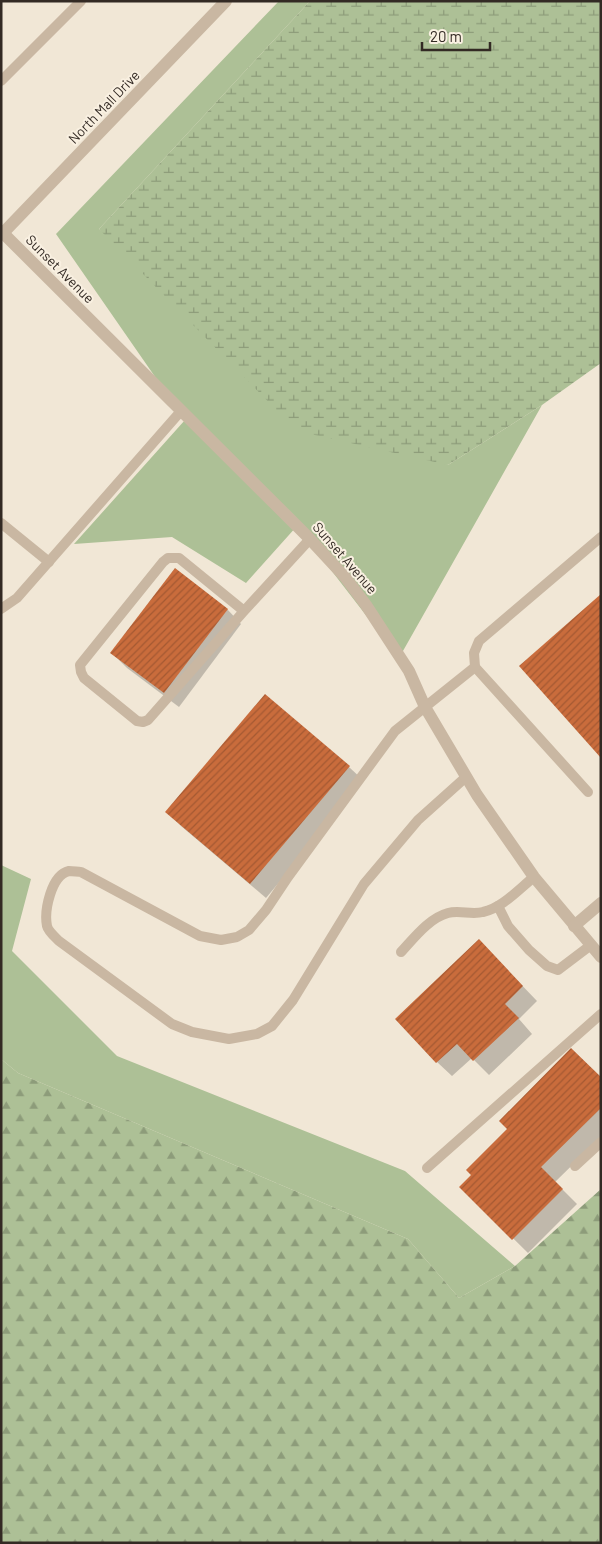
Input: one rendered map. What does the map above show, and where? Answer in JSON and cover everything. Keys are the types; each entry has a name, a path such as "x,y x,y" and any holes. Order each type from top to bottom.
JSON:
{"street":[{"name":"North Mall Drive","path":"2,232 226,1"},
{"name":"Sunset Avenue","path":"2,232 310,540 344,577 366,605 409,671 425,707 477,796 534,877 601,957"},
{"path":"574,926 601,903"}],"lane":[{"path":"1,81 81,1"},
{"path":"1,609 17,598 182,411"},
{"path":"1,523 49,562"},
{"path":"588,792 475,667 474,653 478,641 601,537"},
{"path":"244,610 179,558 168,558 80,665 81,672 84,678 137,720 143,722 148,720 244,610 310,540"},
{"path":"466,777 418,820 364,884 293,1000 272,1026 256,1034 229,1039 192,1032 172,1024 59,941 47,928 46,907 53,887 62,875 69,871 81,872 200,936 221,940 237,937 249,930 266,910 394,731 475,667"},
{"path":"400,952 430,922 449,912 483,912 498,906 534,877"},
{"path":"498,906 508,926 529,950 547,966 558,970 591,946"},
{"path":"427,1168 601,1014"},
{"path":"575,1166 601,1142"}],"green space":[{"path":"279,1 310,1 99,229 448,465 542,405 399,658 297,526 246,583 172,537 74,544 185,420 56,234"},
{"path":"310,1 601,1 601,363 542,405 448,465 297,431 99,229"},
{"path":"1,865 31,879 12,951 117,1056 405,1171 515,1266 459,1298 408,1239 18,1073 1,1059"},
{"path":"1,1059 18,1073 408,1239 459,1298 515,1266 601,1189 601,1543 1,1543"}],"building":[{"path":"175,568 228,609 164,693 110,653"},
{"path":"601,594 601,758 519,666"},
{"path":"265,694 350,766 250,884 165,812"},
{"path":"479,939 523,986 505,1004 519,1018 473,1061 457,1044 436,1063 395,1019"},
{"path":"571,1048 601,1077 601,1108 541,1167 563,1189 512,1240 459,1187 471,1175 466,1170 507,1129 499,1121"}]}
